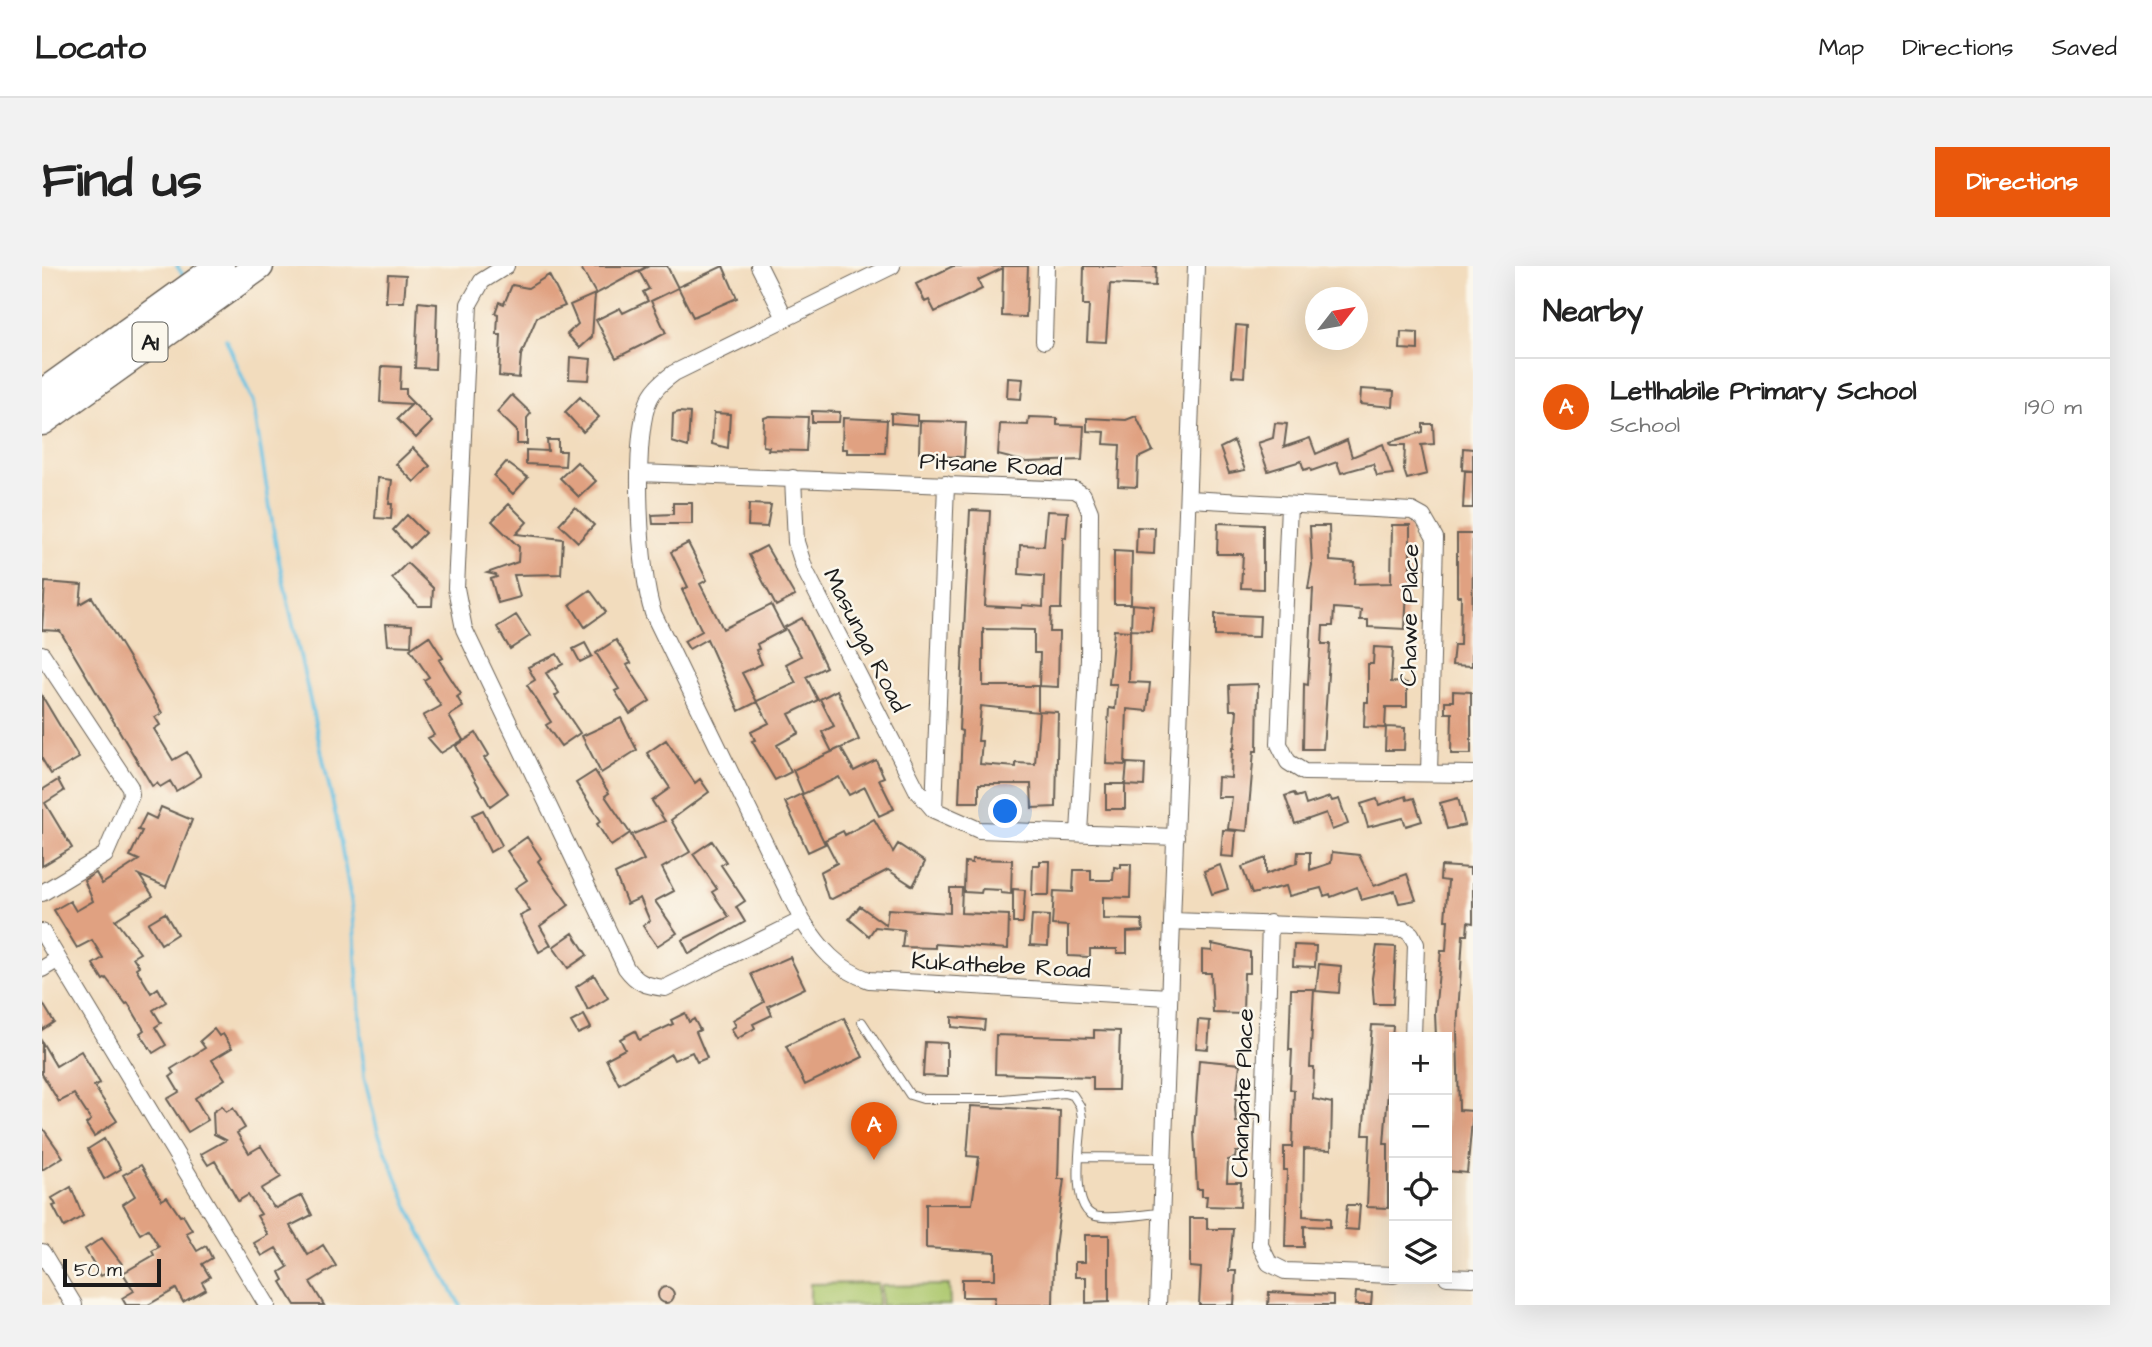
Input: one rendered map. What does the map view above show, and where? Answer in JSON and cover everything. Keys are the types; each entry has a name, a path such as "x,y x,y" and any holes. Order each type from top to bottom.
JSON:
{"highway":[{"name":"A1","path":"42,394 220,266"},
{"name":"A1","path":"42,421 259,266"}],"street":[{"path":"506,266 482,281 468,304 457,588 459,609 470,642 626,968 635,980 648,986 665,988 802,920 653,613 642,569 640,473 646,407 660,383 674,373 892,266"},
{"path":"759,266 785,318"},
{"path":"1044,341 1046,266"},
{"path":"1158,1305 1196,266"},
{"name":"Pitsane Road","path":"640,473 1075,490 1088,504 1089,660 1079,833"},
{"name":"Masunga Road","path":"793,478 796,542 805,570 917,790 934,810"},
{"path":"946,484 934,810 979,830 1177,837"},
{"path":"1189,499 1289,505 1279,744 1288,762 1304,772 1473,774"},
{"name":"Chawe Place","path":"1289,505 1412,511 1423,517 1430,526 1435,538 1429,774"},
{"path":"42,654 130,787 131,795 105,855 42,893"},
{"name":"Kukathebe Road","path":"802,920 822,951 834,962 869,980 1169,997"},
{"path":"1173,921 1404,929 1411,934 1416,944 1413,1032"},
{"name":"Changate Place","path":"1270,923 1260,1245 1269,1263 1285,1271 1389,1275"},
{"path":"42,932 267,1305"},
{"path":"42,969 57,960"},
{"path":"42,1252 74,1305"},
{"path":"1452,1277 1473,1278"}],"lane":[{"path":"862,1022 910,1095 923,1099 1003,1100 1064,1093 1073,1095 1083,1118 1078,1197 1085,1209 1095,1216 1161,1213"},
{"path":"1081,1157 1163,1158"}],"green space":[{"path":"878,1283 878,1305 810,1305 810,1284"},
{"path":"949,1285 950,1305 881,1305 881,1286"}],"building":[{"path":"580,266 648,266 596,294"},
{"path":"649,266 667,266 678,288 651,301 666,333 616,358 596,320 620,308 623,313 648,301 643,292 649,289 639,271"},
{"path":"723,266 737,298 693,317 678,287"},
{"path":"953,266 1028,266 1026,317 1002,316 1003,268 978,280 982,289 935,312 929,300 925,302 916,284"},
{"path":"1084,266 1156,266 1155,286 1110,284 1106,342 1087,341 1089,305 1083,305"},
{"path":"388,274 406,275 404,302 386,302"},
{"path":"549,275 565,306 537,317 521,355 519,378 499,376 501,335 497,335 498,314 495,313 499,302 504,304 512,285 528,288"},
{"path":"595,294 592,337 580,348 567,334 578,324 570,305"},
{"path":"418,302 437,304 435,369 415,368"},
{"path":"1236,325 1247,326 1244,377 1232,376"},
{"path":"1401,332 1418,333 1418,350 1400,349"},
{"path":"570,357 591,359 589,380 569,379"},
{"path":"382,366 401,367 400,389 406,389 406,396 432,422 416,438 397,419 412,404 380,402"},
{"path":"1008,378 1023,379 1021,399 1007,398"},
{"path":"1361,389 1394,391 1393,407 1360,404"},
{"path":"512,395 531,413 527,418 527,444 517,444 517,431 497,412"},
{"path":"580,397 599,417 583,432 565,412"},
{"path":"812,411 840,412 839,422 812,422"},
{"path":"690,413 688,447 672,442 673,414"},
{"path":"714,413 730,414 728,448 712,444"},
{"path":"891,413 917,415 917,425 891,423"},
{"path":"1136,416 1153,451 1138,458 1137,487 1118,486 1120,445 1104,444 1105,432 1087,431 1087,418 1126,420"},
{"path":"808,417 806,451 768,450 769,447 763,446 764,418"},
{"path":"1029,417 1057,418 1057,425 1084,426 1082,460 1026,462 998,455 1000,424 1028,425"},
{"path":"843,418 887,420 885,453 847,453 847,449 842,449"},
{"path":"920,421 966,422 964,457 924,456 924,452 919,452"},
{"path":"1275,423 1287,424 1284,447 1310,438 1316,454 1347,440 1352,457 1383,444 1393,474 1377,476 1373,464 1341,473 1337,462 1311,471 1310,468 1304,470 1301,461 1268,471 1258,443 1273,438"},
{"path":"1423,424 1433,424 1434,444 1421,445 1427,474 1407,479 1404,470 1405,445 1391,445 1390,442 1423,432"},
{"path":"547,440 558,440 558,451 566,451 565,466 526,464 526,450 548,451"},
{"path":"1234,441 1245,470 1229,473 1220,448"},
{"path":"413,448 430,466 414,482 396,464"},
{"path":"1463,448 1473,449 1473,471 1462,470"},
{"path":"506,462 528,478 513,494 494,476"},
{"path":"577,462 596,481 579,497 560,478"},
{"path":"1465,471 1473,471 1473,508 1463,508"},
{"path":"378,478 392,480 389,504 392,504 391,519 375,518"},
{"path":"673,503 692,503 692,524 653,524 652,515 673,514"},
{"path":"509,504 527,522 516,534 563,539 561,574 514,575 520,597 498,603 491,579 497,577 487,573 518,562 519,547 492,521"},
{"path":"749,504 771,505 767,527 748,526"},
{"path":"575,507 594,525 578,542 559,524"},
{"path":"970,510 990,511 985,606 1022,608 1022,605 1043,607 1044,576 1019,574 1020,545 1044,546 1047,511 1068,512 1066,538 1063,537 1061,609 1051,609 1050,632 1059,632 1058,687 1039,686 1040,653 1034,653 1034,630 983,629 983,686 1038,686 1038,712 981,706 978,741 982,741 980,764 1016,767 1016,763 1035,764 1039,711 1058,712 1056,807 1032,808 1031,784 979,784 979,802 959,802 962,731 959,730"},
{"path":"407,515 425,533 410,548 393,530"},
{"path":"1218,523 1263,525 1263,589 1241,588 1243,554 1217,554"},
{"path":"1392,525 1410,525 1410,588 1407,589 1405,629 1368,627 1368,620 1360,620 1361,610 1334,608 1333,626 1323,626 1322,644 1330,644 1323,749 1303,749 1304,684 1308,685 1313,589 1308,589 1312,565 1310,526 1329,526 1330,561 1355,563 1354,584 1391,583"},
{"path":"1137,527 1155,528 1154,554 1136,553"},
{"path":"1457,534 1473,534 1472,666 1452,665 1454,645 1460,645 1461,596 1457,596"},
{"path":"688,543 707,580 700,584 723,629 771,605 784,630 757,644 759,649 756,650 762,664 742,673 757,702 739,711 707,639 689,649 684,641 702,631 682,590 688,587 671,552"},
{"path":"766,546 795,596 776,606 749,555"},
{"path":"1114,551 1132,552 1131,604 1114,604"},
{"path":"407,563 433,588 432,606 418,606 392,578"},
{"path":"45,582 82,585 80,604 92,597 162,713 155,717 160,725 154,729 173,760 187,752 201,776 176,791 170,781 160,787 157,783 152,786 60,631 42,630"},
{"path":"590,590 606,612 585,627 570,604"},
{"path":"1132,604 1154,606 1151,631 1131,630"},
{"path":"1215,614 1260,616 1259,637 1215,636"},
{"path":"516,615 530,636 510,649 497,627"},
{"path":"802,618 826,667 806,677 818,700 789,714 799,733 777,745 791,772 775,780 752,741 755,740 751,732 769,723 757,701 796,683 786,664 801,656 785,627"},
{"path":"386,624 412,625 411,646 388,645"},
{"path":"1114,630 1130,631 1129,682 1150,683 1147,711 1127,709 1125,765 1106,764 1109,708 1115,709 1117,684 1109,684"},
{"path":"429,636 443,658 439,660 461,694 457,697 463,707 449,716 463,740 441,753 428,738 434,735 423,716 441,706 424,680 429,677 410,649"},
{"path":"616,640 631,663 627,665 650,701 630,714 615,691 619,689 596,653"},
{"path":"585,643 592,656 580,662 573,649"},
{"path":"1374,647 1393,648 1391,682 1407,683 1407,707 1386,707 1385,728 1364,727 1365,702 1368,702 1368,664 1373,664"},
{"path":"557,654 563,664 546,673 559,693 555,696 580,733 561,746 546,725 551,722 527,685 535,680 528,667"},
{"path":"1258,684 1257,751 1254,751 1247,831 1228,829 1232,797 1217,797 1218,777 1231,778 1237,710 1230,710 1229,685"},
{"path":"837,690 859,740 841,748 854,771 876,760 884,777 879,779 894,809 879,816 865,787 849,795 839,777 803,794 793,770 832,752 822,732 834,726 820,699"},
{"path":"1453,691 1471,692 1471,754 1451,754 1452,713 1445,713 1445,701 1453,701"},
{"path":"42,696 79,758 51,774 42,759"},
{"path":"621,718 637,750 601,773 582,736"},
{"path":"1386,727 1405,728 1404,750 1385,750"},
{"path":"476,733 489,755 484,758 508,793 490,806 456,746"},
{"path":"666,740 695,783 700,779 709,792 671,820 690,852 662,868 674,891 655,901 677,933 657,946 643,926 650,921 640,898 627,904 615,874 644,860 631,835 665,821 652,801 670,788 647,753"},
{"path":"1127,763 1145,764 1144,786 1125,785"},
{"path":"595,771 609,793 605,796 630,833 611,846 597,824 601,821 576,783"},
{"path":"58,780 64,791 45,803 72,848 42,866 42,790"},
{"path":"1106,784 1125,784 1125,809 1106,809"},
{"path":"1294,793 1296,797 1303,795 1306,805 1330,797 1332,801 1339,799 1348,824 1332,830 1326,813 1295,824 1285,796"},
{"path":"801,794 825,844 808,852 785,802"},
{"path":"1406,796 1407,800 1414,798 1422,821 1406,826 1403,818 1368,827 1361,804 1377,799 1379,805"},
{"path":"1458,798 1465,825 1447,829 1440,803"},
{"path":"161,807 192,820 166,887 139,875 153,896 115,920 140,953 133,957 139,966 136,968 151,993 158,988 166,1002 153,1010 161,1023 155,1027 166,1045 153,1053 140,1033 144,1030 128,1003 126,1004 106,978 103,980 93,964 103,958 92,940 77,948 54,910 70,901 76,911 93,901 84,880 96,873 102,884 139,860 130,856 142,831 138,830 146,814 156,819"},
{"path":"483,810 502,845 490,852 472,815"},
{"path":"874,819 893,852 898,844 925,862 913,886 888,870 832,899 828,898 820,872 837,863 825,840 843,831 845,835"},
{"path":"1223,830 1236,831 1234,857 1221,856"},
{"path":"527,837 541,858 538,861 569,905 540,926 551,945 539,952 520,916 530,911 515,888 527,880 507,851"},
{"path":"712,841 726,862 721,865 745,901 736,907 745,922 689,954 682,940 729,917 712,892 717,889 693,854"},
{"path":"1298,852 1310,852 1310,870 1331,863 1332,852 1359,855 1374,886 1407,874 1416,900 1399,903 1395,891 1361,900 1357,887 1331,897 1330,894 1324,896 1321,888 1289,896 1286,886 1252,894 1242,867 1266,858 1266,874 1297,863"},
{"path":"972,859 1012,860 1011,894 1001,893 1001,890 982,889 981,893 964,892 965,862 972,863"},
{"path":"1040,861 1050,861 1049,895 1032,895 1033,865 1040,865"},
{"path":"1121,864 1131,864 1130,898 1103,897 1103,919 1142,920 1143,931 1127,932 1127,953 1117,953 1117,949 1090,949 1090,957 1068,956 1068,926 1052,925 1054,891 1073,892 1074,870 1091,870 1091,880 1113,880 1114,867 1121,868"},
{"path":"1220,865 1228,889 1212,894 1204,871"},
{"path":"1441,866 1470,868 1470,874 1473,874 1473,923 1468,922 1467,935 1463,935 1457,1031 1459,1110 1473,1111 1467,1173 1452,1172 1452,1032 1436,1032 1441,951 1446,951 1448,920 1445,920 1448,881 1440,880"},
{"path":"950,888 962,888 961,913 1009,915 1008,949 935,944 935,948 902,947 904,930 875,927 869,936 849,919 860,906 886,925 888,909 950,913"},
{"path":"1013,889 1025,890 1023,923 1013,923"},
{"path":"165,913 177,934 161,944 148,923"},
{"path":"1032,915 1049,916 1048,946 1030,945"},
{"path":"573,933 587,955 568,968 553,947"},
{"path":"1212,944 1250,952 1250,973 1244,973 1243,1014 1213,1013 1211,973 1202,973 1202,950 1212,951"},
{"path":"1294,945 1316,946 1315,967 1293,966"},
{"path":"1377,946 1396,947 1393,1004 1374,1004 1372,978"},
{"path":"790,957 805,988 768,1006 772,1015 753,1024 755,1028 737,1039 731,1029 736,1026 733,1020 764,1002 751,974"},
{"path":"1319,964 1341,966 1339,993 1316,991"},
{"path":"594,975 608,998 588,1010 576,987"},
{"path":"1291,989 1314,989 1310,1067 1314,1067 1313,1099 1332,1103 1331,1150 1304,1149 1303,1216 1330,1218 1330,1227 1304,1226 1304,1247 1285,1247 1287,1170 1284,1170 1284,1147 1292,1147 1294,1090 1290,1089"},
{"path":"42,1002 54,1022 42,1030"},
{"path":"685,1013 689,1022 694,1019 700,1030 696,1032 707,1058 697,1062 692,1052 674,1060 671,1054 619,1084 606,1059 625,1049 620,1039 635,1031 639,1040 673,1024 671,1020"},
{"path":"584,1015 591,1028 578,1034 571,1022"},
{"path":"952,1017 985,1020 984,1030 952,1027"},
{"path":"844,1018 863,1057 805,1085 786,1046"},
{"path":"1198,1020 1210,1021 1208,1049 1196,1048"},
{"path":"1372,1025 1393,1026 1393,1032 1389,1032 1384,1144 1388,1144 1388,1208 1367,1207 1370,1135 1363,1135"},
{"path":"214,1029 219,1036 223,1034 232,1048 212,1060 225,1079 195,1098 208,1120 188,1132 167,1099 179,1092 170,1077 174,1074 171,1069 205,1048 200,1041"},
{"path":"1094,1030 1120,1031 1118,1090 1093,1090 1093,1077 995,1074 996,1035 1094,1038"},
{"path":"42,1042 56,1066 81,1051 100,1083 94,1086 117,1121 94,1136 86,1124 91,1120 74,1094 59,1102 42,1074"},
{"path":"925,1042 947,1043 947,1077 923,1076"},
{"path":"1199,1060 1240,1064 1235,1108 1236,1122 1241,1122 1240,1152 1236,1152 1235,1158 1228,1160 1227,1182 1241,1182 1240,1207 1206,1206 1207,1196 1202,1196 1202,1189 1197,1189 1194,1132"},
{"path":"222,1106 226,1112 233,1108 245,1128 237,1133 249,1153 261,1146 281,1177 261,1189 273,1206 276,1208 302,1195 312,1215 290,1226 308,1255 323,1245 336,1266 310,1282 324,1305 295,1305 281,1282 284,1280 280,1272 288,1267 276,1248 262,1256 254,1243 268,1235 257,1216 261,1214 248,1195 238,1201 215,1161 208,1165 201,1154 226,1140 214,1134 213,1112"},
{"path":"971,1106 1060,1111 1058,1179 1064,1179 1054,1255 1053,1305 994,1305 995,1297 962,1297 962,1279 995,1279 995,1252 926,1248 926,1204 972,1204 979,1157 967,1156"},
{"path":"42,1127 63,1157 42,1170"},
{"path":"104,1139 121,1169 104,1179 88,1149"},
{"path":"141,1165 162,1200 167,1197 180,1216 183,1215 192,1230 186,1233 197,1251 206,1246 212,1258 202,1264 210,1277 202,1282 206,1289 183,1302 176,1289 148,1305 126,1305 122,1298 134,1291 123,1273 154,1255 152,1251 159,1247 148,1229 140,1234 123,1204 135,1196 123,1175"},
{"path":"71,1187 83,1216 64,1227 53,1206 56,1205 52,1198"},
{"path":"1347,1205 1360,1205 1358,1230 1345,1229"},
{"path":"1190,1218 1207,1218 1207,1229 1233,1229 1229,1271 1236,1271 1234,1305 1199,1305 1201,1268 1190,1267"},
{"path":"1085,1235 1109,1235 1109,1302 1086,1303 1086,1277 1075,1277 1075,1262 1085,1262"},
{"path":"102,1238 122,1264 101,1276 85,1249"},
{"path":"663,1287 669,1287 674,1295 672,1301 663,1303 658,1298 658,1292"},
{"path":"1269,1292 1333,1295 1333,1305 1268,1305"},
{"path":"1356,1292 1372,1293 1371,1305 1355,1305"}],"waterway":[{"path":"177,266 183,275"},
{"path":"226,339 253,402 277,552 336,817 353,911 364,1077 378,1132 414,1221 460,1305"}],"place":[{"name":"Letlhabile Primary School","path":"874,1160"}]}
